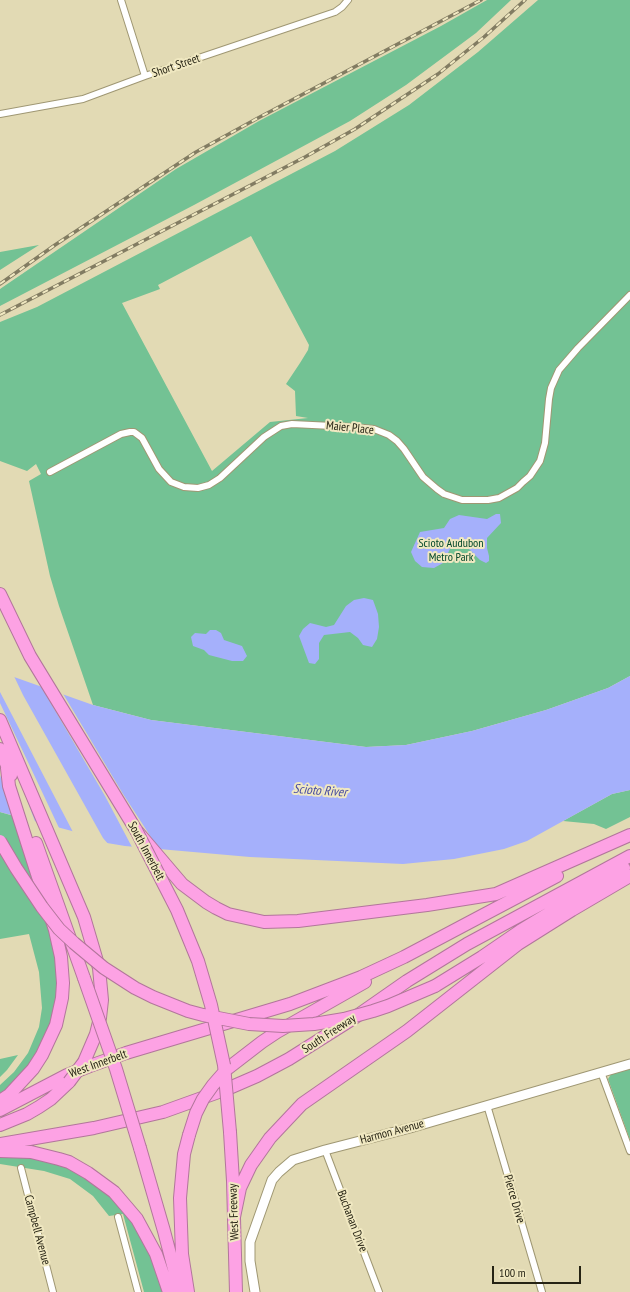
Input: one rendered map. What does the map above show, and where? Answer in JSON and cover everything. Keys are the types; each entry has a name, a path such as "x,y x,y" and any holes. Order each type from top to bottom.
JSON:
{"highway":[{"name":"South Innerbelt","path":"0,594 30,656 136,830 177,910 200,969 211,1005 224,1064 230,1132"},
{"path":"0,720 84,917 100,968 102,1000 96,1034 84,1062 69,1082 51,1099 39,1107 27,1114 0,1125"},
{"path":"0,750 15,785 118,1077 164,1231 180,1292"},
{"path":"0,1101 9,1095 33,1069 42,1055 56,1025 62,998 63,983 61,957 55,930 9,786 7,768"},
{"path":"136,830 182,884 216,908 241,918 264,922 277,922 388,910 496,894 630,836"},
{"path":"188,1292 182,1254 180,1198 184,1154 196,1113 203,1099 213,1085 227,1070 262,1042 428,944 630,836"},
{"path":"0,841 42,907 59,929 74,944 104,968 135,988 153,997 203,1016 249,1024 283,1026 314,1024 344,1019 380,1009 435,986 520,931 630,865"},
{"name":"South Freeway","path":"0,1144 94,1128 163,1112 258,1076 289,1059 354,1018 407,981 467,944 630,856"},
{"path":"234,1217 240,1188 250,1165 270,1138 302,1104 407,1031 518,944 630,876"},
{"name":"West Innerbelt","path":"0,1110 67,1075 90,1066 126,1053 290,1004 361,976 428,944"},
{"name":"West Freeway","path":"230,1132 236,1292"},
{"path":"0,1151 31,1152 69,1162 88,1173 114,1192 137,1219 156,1254 169,1292"}],"main road":[{"name":"Harmon Avenue","path":"256,1292 250,1261 250,1242 272,1180 278,1172 293,1160 325,1150 410,1128 630,1064"}],"street":[{"path":"121,0 145,76"},
{"name":"Short Street","path":"0,114 83,99 145,76 335,12 347,1"},
{"name":"Maier Place","path":"50,472 120,434 134,432 142,438 159,469 171,482 184,487 198,488 209,486 220,478 264,437 281,426 292,424 370,428 389,435 397,441 423,477 444,494 466,500 488,500 499,498 517,488 530,476 540,461 545,443 551,388 559,370 578,348 630,295"},
{"path":"601,1072 630,1151"},
{"name":"Pierce Drive","path":"487,1105 542,1292"},
{"name":"Buchanan Drive","path":"325,1150 379,1292"},
{"name":"Campbell Avenue","path":"21,1168 53,1292"},
{"path":"118,1217 138,1292"}],"green space":[{"path":"487,0 511,0 476,33 406,85 350,121 194,205 0,306 0,289 176,169 259,121 441,26"},
{"name":"Scioto Audubon Metro Park","path":"538,0 630,0 630,676 608,688 546,710 472,731 406,745 366,747 151,720 93,705 50,576 29,481 41,474 36,464 27,471 0,461 0,322 37,307 335,151 409,105 478,52","holes":["251,236 309,345 308,350 286,384 295,391 296,416 308,418 270,422 212,471 122,303 160,289 158,285"]},
{"path":"39,245 0,270 0,252"},
{"path":"630,790 630,817 606,829 594,824 563,821 612,794"},
{"path":"0,812 14,816 50,931 58,969 54,1014 49,1029 32,1062 0,1095 0,1085 14,1072 28,1053 39,1027 42,1008 39,972 29,934 0,939"},
{"path":"18,1055 7,1070 0,1077 0,1059"},
{"path":"630,1066 630,1140 608,1079 613,1071"},
{"path":"0,1154 14,1154 61,1165 87,1177 103,1188 136,1226 147,1248 164,1292 144,1292 123,1214 109,1216 93,1196 70,1179 44,1171 0,1164"}],"water":[{"path":"496,514 500,514 501,523 487,538 489,561 486,563 480,560 465,545 458,543 451,547 443,563 434,568 422,567 415,561 411,552 420,532 444,528 450,519 459,515 487,519"},
{"path":"364,598 373,600 378,614 379,627 377,639 372,647 363,645 358,638 350,632 324,635 319,643 319,659 315,664 309,663 299,636 303,629 310,623 326,627 334,625 346,606 354,600"},
{"path":"210,630 216,630 221,633 224,640 242,646 247,656 243,661 232,661 209,655 204,650 193,646 191,637 195,633 206,634"},
{"name":"Scioto River","path":"0,672 93,705 151,720 366,747 406,745 472,731 546,710 608,688 630,676 630,790 612,794 527,841 504,849 454,859 403,864 250,857 125,846 107,843 72,831 0,812"}],"pier":[{"path":"0,670 13,674 23,695 103,838 109,845 74,834 0,692"},
{"path":"39,683 62,692 123,794 160,851 133,849 105,796"},
{"path":"0,703 60,830 40,825 13,763 36,824 14,818 0,775"}],"railway":[{"path":"0,284 55,245 196,152 481,0"},
{"path":"0,315 305,157 355,129 438,74 484,37 525,0"}]}
